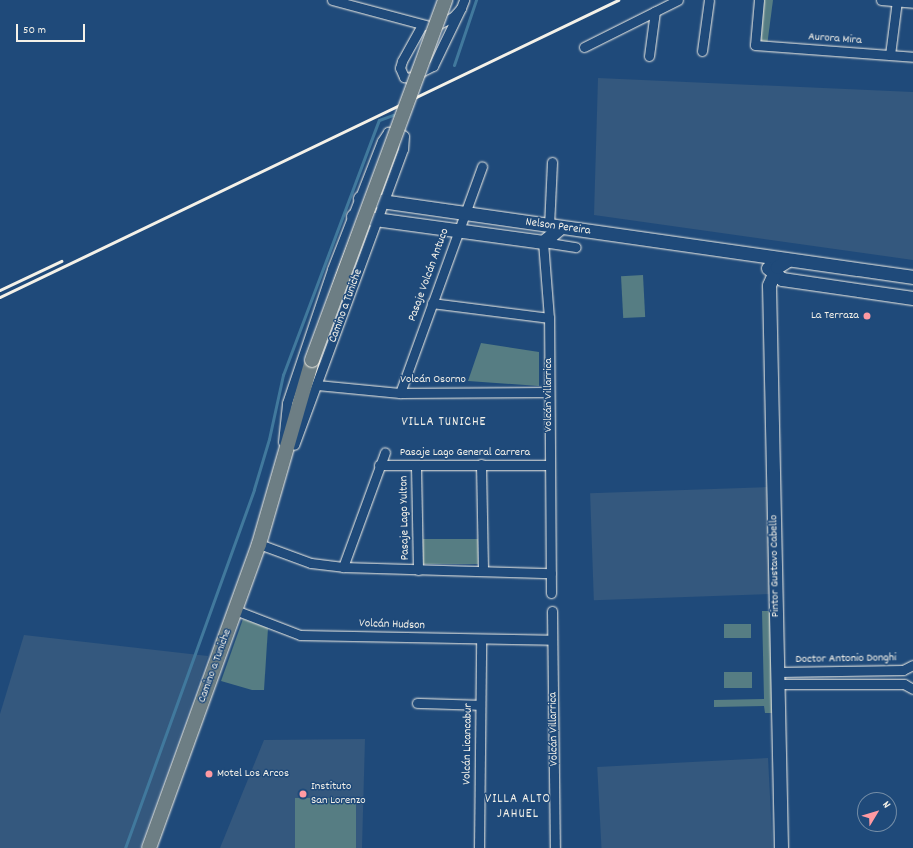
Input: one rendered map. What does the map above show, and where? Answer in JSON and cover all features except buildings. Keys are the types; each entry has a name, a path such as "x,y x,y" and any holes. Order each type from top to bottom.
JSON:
{"main road":[{"name":"Camino a Tuniche","path":"149,848 259,544 312,360 445,0"}],"street":[{"path":"332,0 422,25 439,25 463,4"},
{"path":"584,48 678,0"},
{"path":"702,51 709,0"},
{"name":"Aurora Mira","path":"759,0 755,45 913,57"},
{"path":"881,0 913,3"},
{"path":"890,55 897,1"},
{"path":"422,25 402,61 400,68 404,77 409,78 433,66 463,4"},
{"path":"649,56 656,12"},
{"name":"Camino a Tuniche","path":"276,483 291,455 378,221 405,141 404,136 392,130 382,141 332,270 288,403 281,465"},
{"path":"543,242 555,226 552,162"},
{"name":"Pasaje Volcán Antuco","path":"400,393 482,166"},
{"name":"Nelson Pereira","path":"360,198 756,256 913,277"},
{"name":"Nelson Pereira","path":"353,216 378,221 576,247"},
{"name":"Volcán Villarrica","path":"543,242 549,318 551,593"},
{"path":"756,256 771,279"},
{"path":"771,279 779,265 788,260"},
{"path":"811,284 818,273 813,264"},
{"path":"838,288 835,277 843,267"},
{"path":"771,279 782,279 913,298"},
{"name":"Pintor Gustavo Cabello","path":"771,279 781,848"},
{"path":"432,302 549,318"},
{"name":"Volcán Osorno","path":"317,385 400,393 549,392"},
{"name":"Pasaje Lago General Carrera","path":"343,567 385,452"},
{"path":"481,464 483,572"},
{"name":"Pasaje Lago General Carrera","path":"380,465 550,465"},
{"name":"Pasaje Lago Yulton","path":"416,466 418,570"},
{"path":"259,544 311,563 343,567 551,573"},
{"name":"Volcán Hudson","path":"235,610 300,635 481,640 552,640"},
{"name":"Volcán Villarrica","path":"552,611 555,848"},
{"name":"Volcán Licancabur","path":"479,848 481,640"},
{"name":"Doctor Antonio Donghi","path":"778,678 903,670 913,665"},
{"name":"Doctor Antonio Donghi","path":"778,678 904,684 913,689"},
{"path":"417,704 480,705"}],"shaded area":[{"path":"598,78 913,92 913,260 594,215"},
{"path":"768,487 772,594 594,600 590,493"},
{"path":"24,635 208,656 140,848 0,848 0,714"},
{"name":"Instituto San Lorenzo","path":"365,739 362,848 220,848 264,740"},
{"path":"768,758 773,848 601,848 597,767"}],"green space":[{"path":"759,0 773,0 767,46 755,45"},
{"path":"643,275 645,317 623,318 621,276"},
{"path":"481,343 539,352 539,386 468,381"},
{"path":"421,539 478,539 478,564 421,564"},
{"path":"762,611 770,611 772,713 765,713 764,706 714,707 714,700 764,699"},
{"path":"243,619 268,628 264,690 252,690 221,681"},
{"path":"724,624 751,624 751,638 724,638"},
{"path":"724,672 752,672 752,688 724,688"},
{"path":"295,798 356,798 356,848 295,848"}],"waterway":[{"path":"454,65 476,0"},
{"path":"125,848 254,489 269,439 283,375 379,120 393,115"}],"railway":[{"path":"0,297 618,0"},
{"path":"0,290 61,261"}],"place":[{"name":"La Terraza","path":"867,316"},
{"name":"Motel Los Arcos","path":"209,774"},
{"name":"Instituto San Lorenzo","path":"303,794"}],"district":[{"name":"VILLA TUNICHE","path":"444,423"},
{"name":"VILLA ALTO JAHUEL","path":"518,808"}]}
